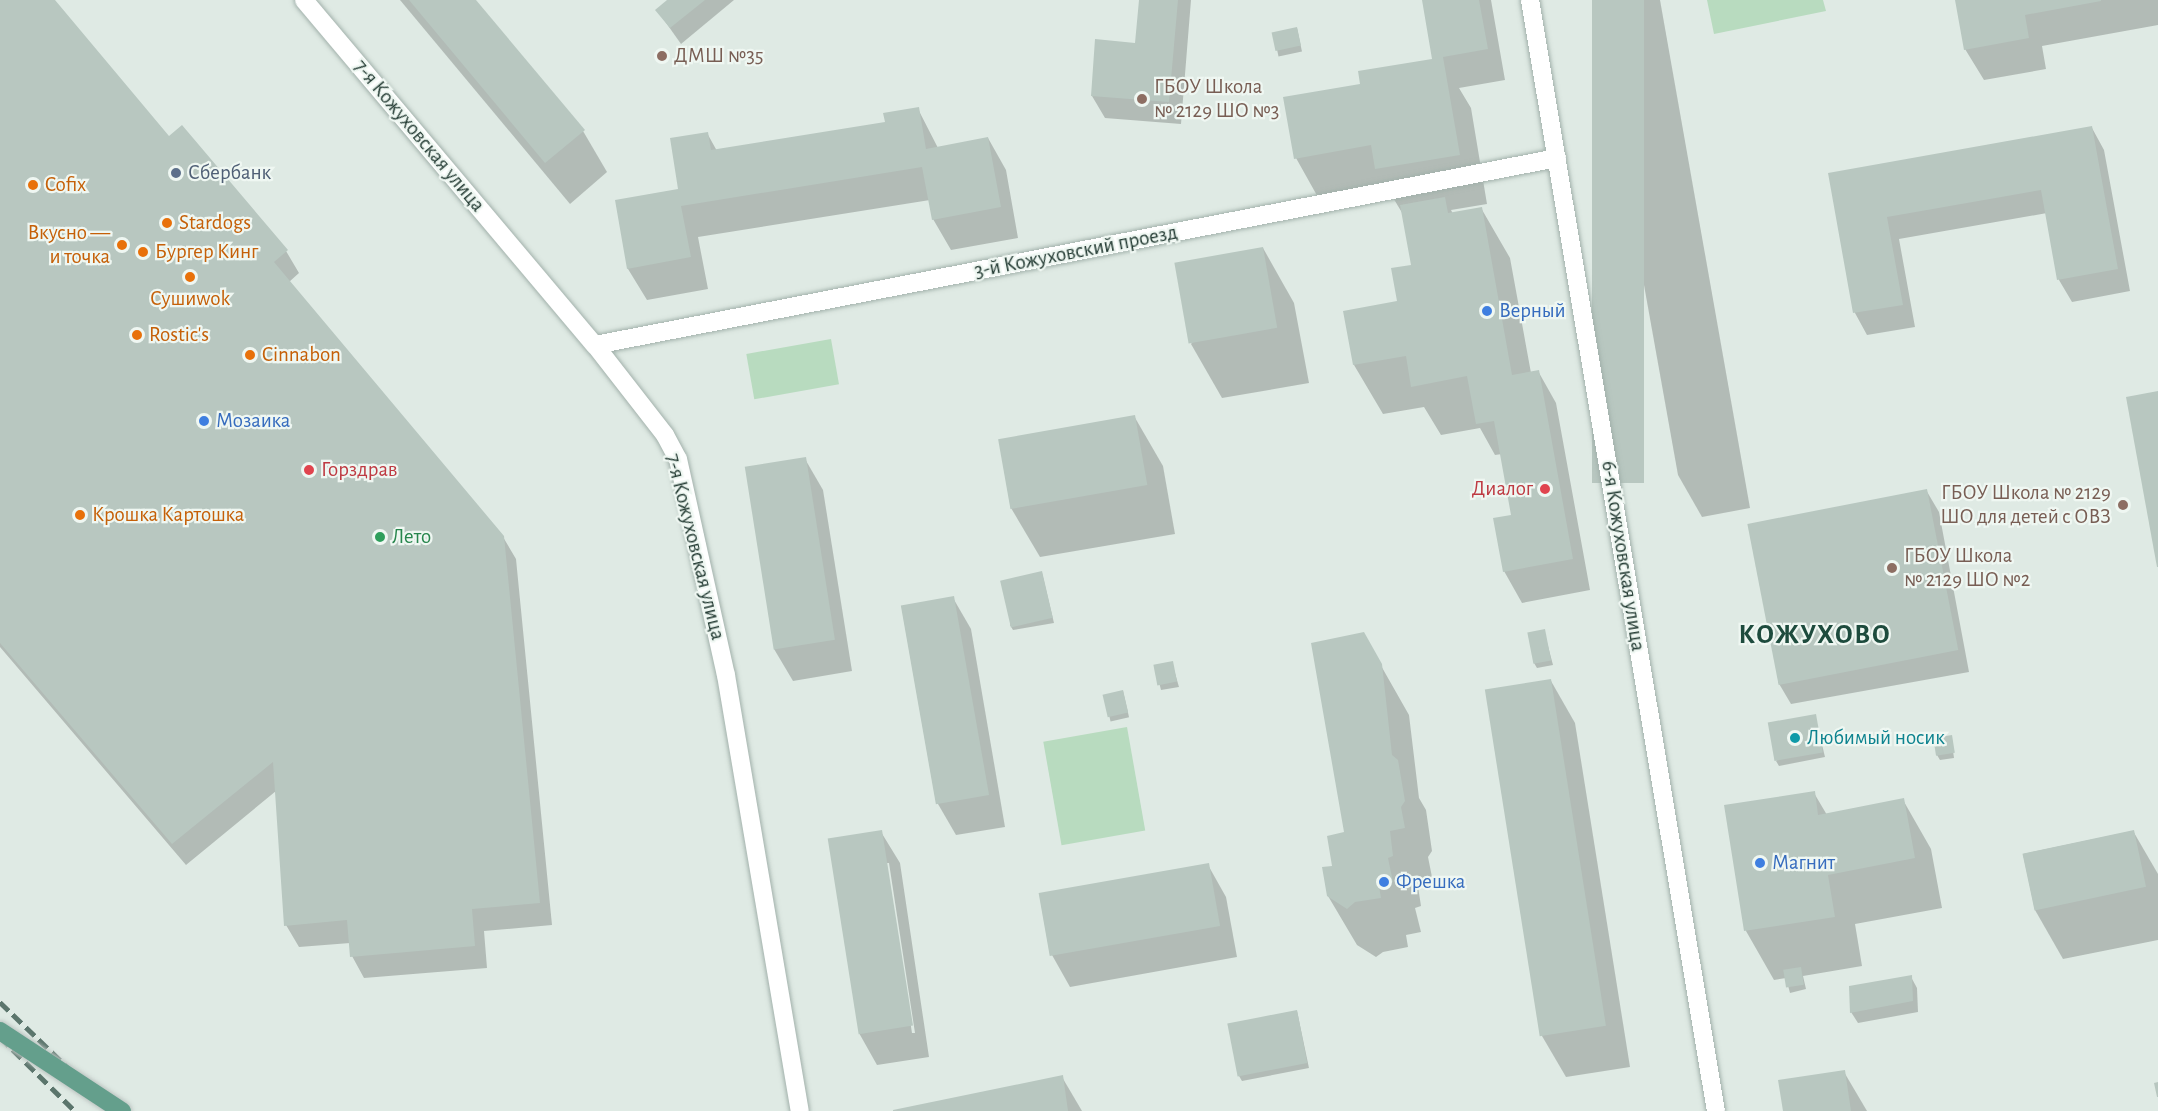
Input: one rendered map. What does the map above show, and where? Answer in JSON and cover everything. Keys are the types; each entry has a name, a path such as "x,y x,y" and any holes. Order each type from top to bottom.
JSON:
{"main road":[{"path":"0,1031 122,1111"}],"street":[{"name":"7-я Кожуховская улица","path":"304,0 595,345 665,435 678,459 726,675 800,1111"},
{"name":"6-я Кожуховская улица","path":"1530,0 1716,1111"},
{"name":"3-й Кожуховский проезд","path":"595,345 1557,158"}],"green space":[{"path":"1707,0 1823,0 1826,11 1714,34"},
{"path":"831,339 839,384 754,399 746,354"},
{"path":"1127,727 1145,830 1062,845 1043,742"}],"building":[{"name":"Мозаика","path":"0,0 55,0 169,136 182,125 288,250 274,262 504,536 540,903 472,909 475,946 350,957 347,920 284,926 273,762 172,844 0,643"},
{"path":"409,0 476,0 585,130 545,163"},
{"path":"667,0 705,0 670,28 655,10"},
{"path":"1139,0 1178,0 1169,102 1091,96 1095,39 1135,43"},
{"path":"1422,0 1479,0 1488,49 1443,57 1460,155 1375,169 1371,145 1294,159 1283,97 1360,84 1358,71 1432,59"},
{"path":"1592,0 1644,0 1644,483 1592,483"},
{"path":"1955,0 2101,1 2025,15 2029,38 1964,50"},
{"path":"1297,27 1301,46 1276,51 1272,32"},
{"path":"919,107 926,149 988,137 1001,207 932,220 922,167 681,206 691,257 627,269 615,200 678,189 670,138 708,132 711,150 885,122 883,113"},
{"path":"2092,126 2118,269 2057,280 2041,190 1887,217 1903,305 1853,313 1828,173"},
{"path":"1445,197 1448,213 1482,207 1512,375 1539,370 1573,559 1503,572 1493,518 1511,515 1494,421 1476,424 1467,376 1411,387 1406,356 1353,365 1343,311 1397,301 1391,268 1411,265 1400,205"},
{"path":"1263,247 1277,328 1189,343 1174,263"},
{"path":"2158,391 2158,567 2157,567 2126,397"},
{"path":"1135,415 1147,485 1010,509 998,439"},
{"path":"806,457 835,640 774,649 745,467"},
{"path":"1927,489 1958,650 1779,685 1747,524"},
{"path":"1042,571 1053,618 1011,627 1000,581"},
{"path":"954,596 989,795 936,804 901,605"},
{"path":"1545,629 1551,660 1533,664 1527,632"},
{"path":"1364,632 1382,664 1392,755 1398,760 1405,801 1401,807 1405,828 1390,831 1393,856 1388,858 1393,882 1379,886 1381,898 1355,902 1347,909 1327,896 1322,867 1332,866 1327,836 1344,832 1311,643"},
{"path":"1173,661 1177,682 1157,685 1153,665"},
{"path":"1551,679 1606,1026 1540,1036 1485,689"},
{"path":"1123,690 1128,712 1108,717 1103,695"},
{"name":"Любимый носик","path":"1816,714 1823,752 1775,761 1768,723"},
{"path":"1952,735 1955,753 1936,756 1933,738"},
{"path":"1815,791 1818,815 1904,798 1915,858 1828,875 1835,917 1744,931 1724,805"},
{"path":"882,830 913,1026 859,1034 828,839"},
{"path":"2134,830 2146,887 2035,910 2022,854"},
{"path":"1209,863 1220,926 1050,956 1039,893"},
{"path":"1801,967 1804,985 1786,988 1783,970"},
{"path":"1912,975 1913,1001 1850,1013 1849,986"},
{"path":"1297,1010 1307,1063 1238,1077 1227,1024"},
{"path":"1845,1070 1851,1111 1783,1111 1778,1080"},
{"path":"1063,1075 1068,1111 893,1111 893,1110"},
{"path":"2158,1082 2158,1097 2157,1097 2154,1083"}],"railway":[{"path":"0,1002 113,1111"},
{"path":"0,1037 75,1111"}],"place":[{"name":"ДМШ №35","path":"662,56"},
{"name":"ГБОУ Школа № 2129 ШО №3","path":"1142,99"},
{"name":"Сбербанк","path":"176,173"},
{"name":"Cofix","path":"33,185"},
{"name":"Stardogs","path":"167,223"},
{"name":"Вкусно — и точка","path":"122,245"},
{"name":"Бургер Кинг","path":"143,252"},
{"name":"Сушиwok","path":"190,277"},
{"name":"Верный","path":"1487,311"},
{"name":"Rostic's","path":"137,335"},
{"name":"Cinnabon","path":"250,355"},
{"name":"Мозаика","path":"204,421"},
{"name":"Горздрав","path":"309,470"},
{"name":"Диалог","path":"1545,489"},
{"name":"ГБОУ Школа № 2129 ШО для детей с ОВЗ","path":"2123,505"},
{"name":"Крошка Картошка","path":"80,515"},
{"name":"Лето","path":"380,537"},
{"name":"ГБОУ Школа № 2129 ШО №2","path":"1892,568"},
{"name":"Любимый носик","path":"1795,738"},
{"name":"Магнит","path":"1760,863"},
{"name":"Фрешка","path":"1384,882"}],"district":[{"name":"КОЖУХОВО","path":"1815,635"}]}
